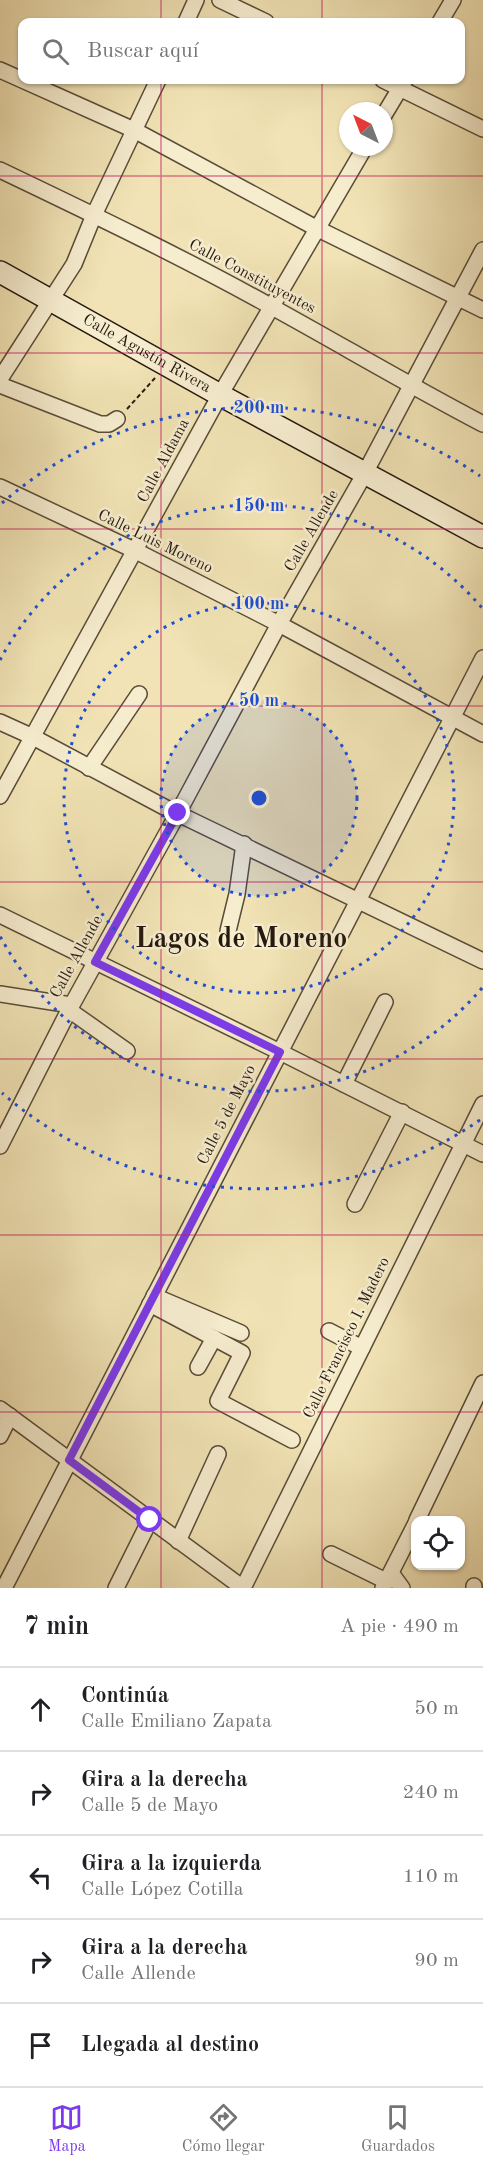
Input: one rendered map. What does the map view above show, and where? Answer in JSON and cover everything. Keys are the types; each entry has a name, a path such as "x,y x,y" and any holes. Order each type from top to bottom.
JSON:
{"main road":[{"name":"Calle Agustín Rivera","path":"0,272 483,537"}],"street":[{"path":"188,18 196,0"},
{"path":"220,0 258,18"},
{"path":"442,18 453,0"},
{"path":"0,70 18,78"},
{"path":"31,84 134,130 316,228 483,310"},
{"path":"0,380 74,264 94,215 156,84"},
{"path":"392,102 403,84 483,129"},
{"name":"Calle Aldama","path":"0,796 220,394 360,156"},
{"name":"Calle Constituyentes","path":"0,170 94,215 271,306 411,387 483,424"},
{"name":"Calle Allende","path":"0,1146 70,1007 178,813 279,624 365,473 483,249"},
{"path":"0,385 100,424 109,424 117,419"},
{"name":"Calle Luis Moreno","path":"0,487 136,551 279,624 483,734"},
{"name":"Calle 5 de Mayo","path":"4,1588 483,658"},
{"path":"89,768 139,694"},
{"path":"0,722 178,813 483,961"},
{"path":"228,931 237,894 244,844"},
{"path":"0,915 483,1154"},
{"path":"0,994 70,1007 127,1051"},
{"path":"344,1084 385,1002"},
{"name":"Calle Francisco I. Madero","path":"243,1588 483,1104"},
{"path":"355,1204 402,1113"},
{"path":"152,1300 241,1332"},
{"path":"152,1300 242,1353 218,1401 292,1440"},
{"path":"328,1331 362,1348"},
{"path":"198,1367 214,1338"},
{"path":"419,1516 483,1383"},
{"path":"0,1436 5,1413 243,1588"},
{"path":"178,1540 218,1454"},
{"path":"116,1588 150,1520"},
{"path":"387,1581 411,1532"},
{"path":"331,1554 402,1588"}],"path":[{"path":"117,419 167,365"}],"district":[{"name":"Lagos de Moreno","path":"241,940"}],"route":[{"path":"150,1520 69,1460 280,1052 95,962 178,813"}]}
